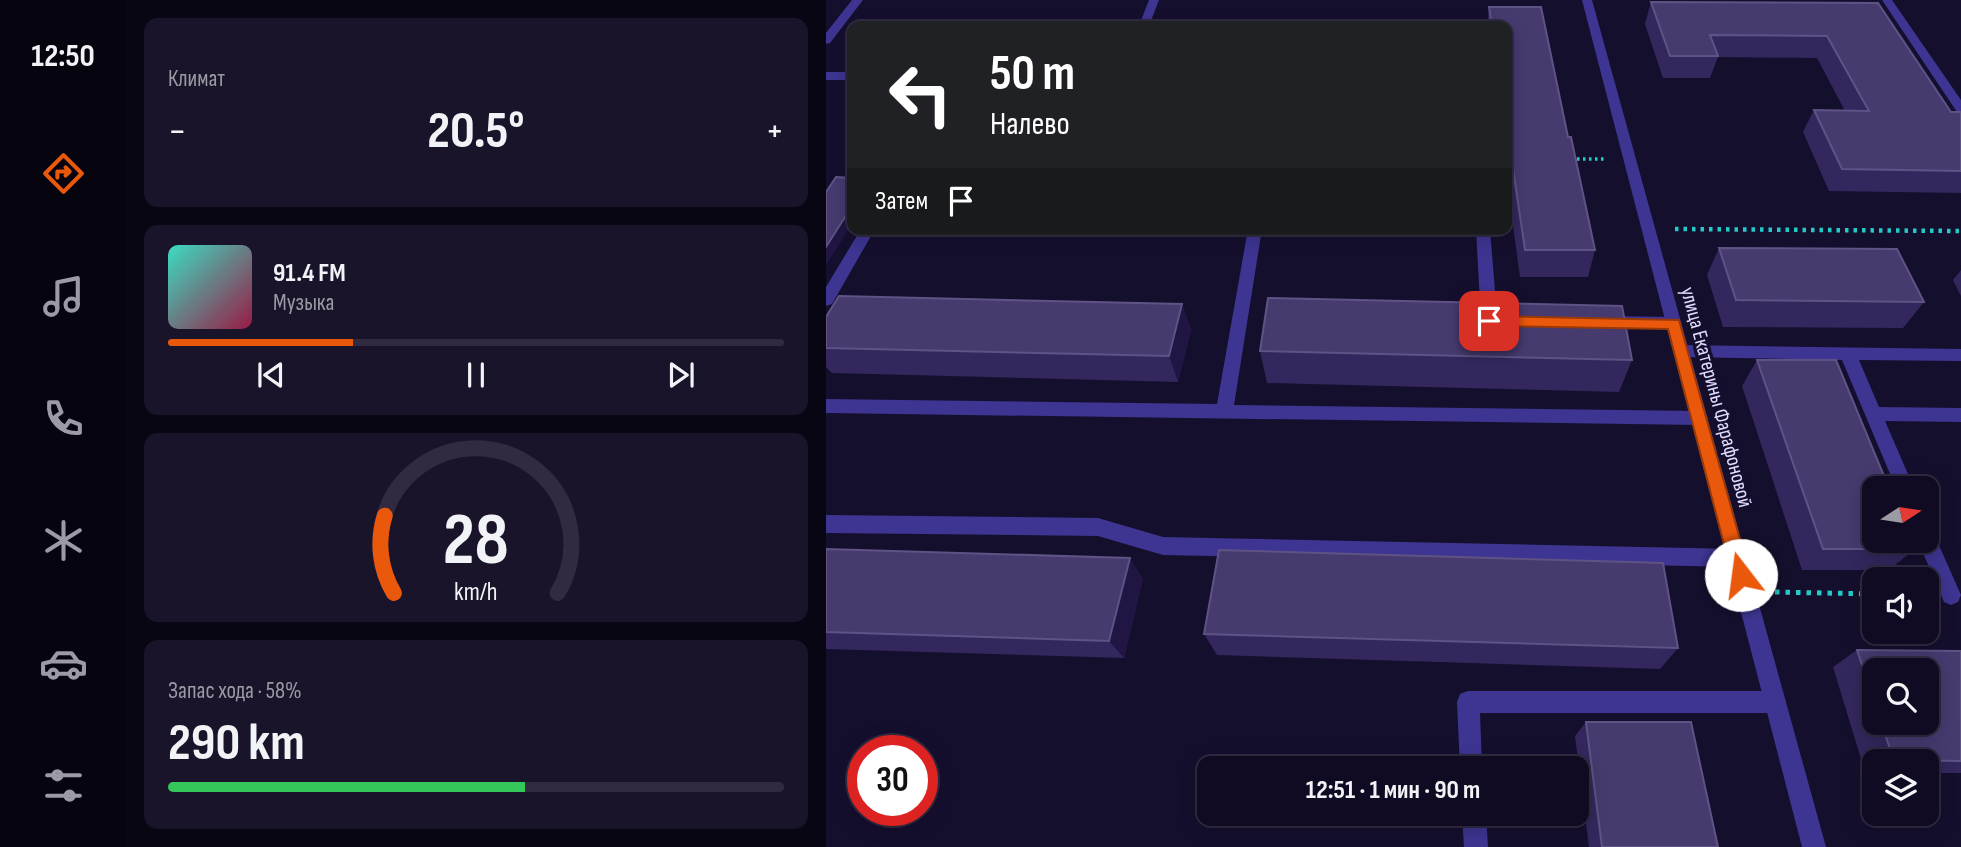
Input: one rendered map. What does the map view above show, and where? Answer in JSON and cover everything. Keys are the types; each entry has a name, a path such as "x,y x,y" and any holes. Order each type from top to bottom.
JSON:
{"street":[{"path":"826,41 858,0"},
{"path":"1146,21 1154,0"},
{"name":"улица Екатерины Фарафоновой","path":"1587,0 1814,847"},
{"path":"1888,0 1961,109"},
{"path":"826,76 847,76"},
{"path":"826,300 864,235"},
{"path":"1224,412 1254,235"},
{"path":"1483,235 1489,321 1516,321"},
{"path":"1583,322 1674,323"},
{"path":"1682,351 1961,355"},
{"path":"1849,354 1900,476"},
{"path":"826,406 1699,418"},
{"path":"1873,414 1961,415"},
{"path":"826,524 1098,527 1163,546 1737,558"},
{"path":"1933,553 1951,595"},
{"path":"1470,756 1468,702 1775,702"},
{"path":"1475,826 1476,847"}],"path":[{"path":"1558,159 1630,159"},
{"path":"1648,229 1961,231"},
{"path":"1746,592 1862,594"}],"building":[{"path":"1651,2 1878,3 1951,112 1961,112 1961,171 1842,169 1814,110 1869,111 1827,36 1710,35 1718,56 1670,56"},
{"path":"1489,7 1541,7 1595,250 1525,250 1512,162 1512,21 1491,21"},
{"path":"836,177 847,178 847,214 826,247 826,192"},
{"path":"1719,248 1897,249 1924,302 1736,300"},
{"path":"839,296 1182,304 1169,356 826,348 826,317"},
{"path":"1268,298 1622,306 1632,360 1260,351"},
{"path":"1757,360 1836,360 1884,476 1862,476 1862,549 1823,549"},
{"path":"826,549 1130,558 1109,641 826,632"},
{"path":"1219,550 1663,563 1678,648 1204,634"},
{"path":"1857,650 1961,651 1961,761 1939,761 1939,749 1890,749 1885,735 1939,735 1939,658 1862,658 1862,665"},
{"path":"1586,722 1691,722 1718,847 1602,847"}],"route":[{"path":"1489,321 1674,323 1741,575"}]}
